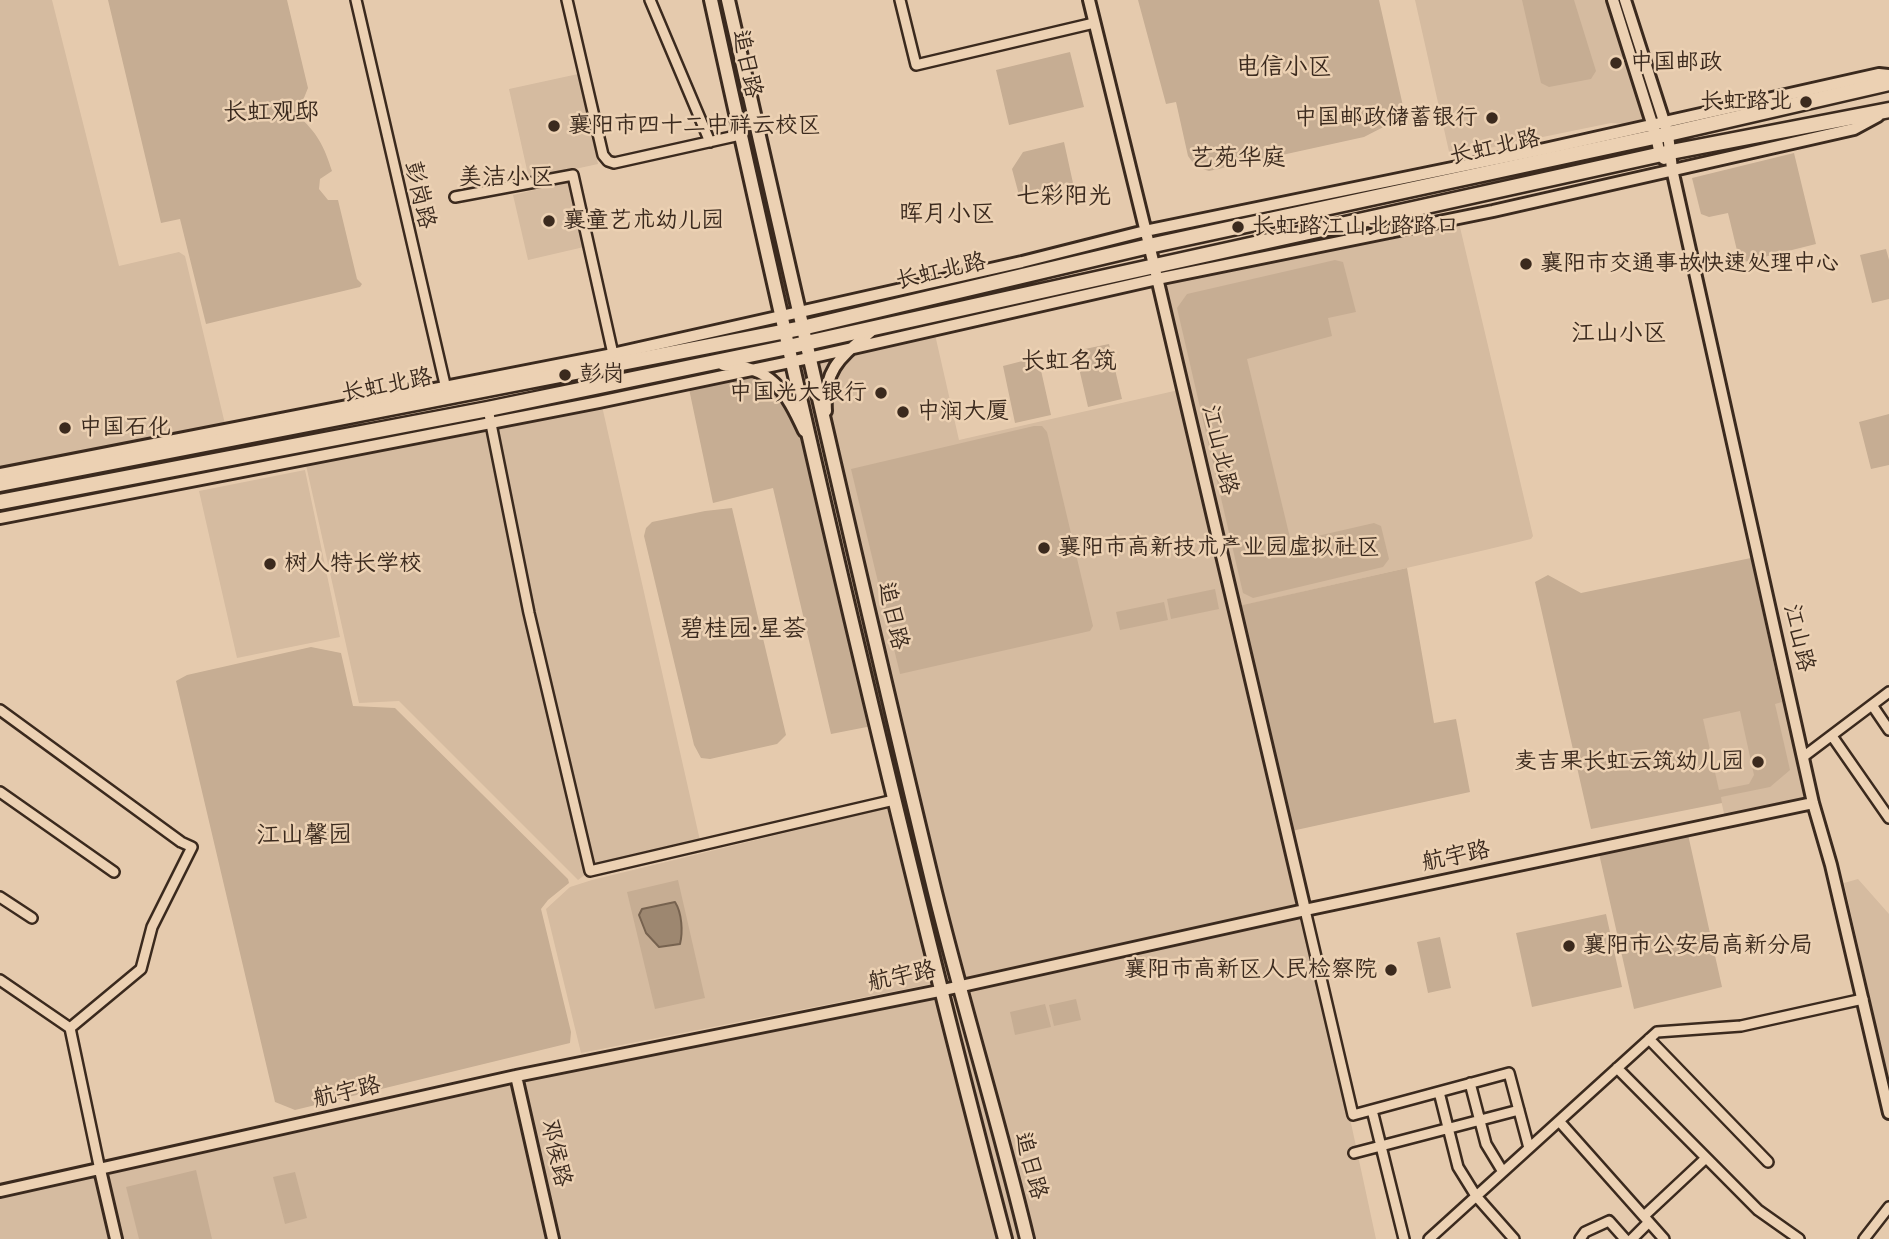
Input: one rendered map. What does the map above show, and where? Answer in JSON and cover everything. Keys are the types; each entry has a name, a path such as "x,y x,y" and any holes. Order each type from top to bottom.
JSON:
{"highway":[{"name":"长虹北路","path":"0,484 446,392 802,328 1660,129 1889,83"},
{"name":"长虹北路","path":"0,502 490,416 877,327 1155,272 1666,154 1888,110"}],"main road":[{"name":"追日路","path":"711,0 791,362 939,991 1004,1239"},
{"name":"追日路","path":"729,0 802,328 959,986 1012,1174 1027,1239"}],"street":[{"name":"彭岗路","path":"356,0 446,392"},
{"path":"567,0 603,155 607,161 614,163 740,135"},
{"path":"650,0 709,142"},
{"path":"900,0 916,65 1094,23"},
{"name":"江山北路","path":"1089,0 1305,910"},
{"path":"1613,0 1660,129"},
{"path":"1625,0 1672,169"},
{"path":"0,474 446,392 1022,262 1145,231 1545,149 1660,129 1879,74 1889,75"},
{"path":"0,518 490,416 791,362 1155,272 1493,211 1854,129 1888,110"},
{"name":"江山路","path":"1672,169 1813,803 1831,865 1889,1113"},
{"path":"455,197 573,175 613,354"},
{"path":"827,435 825,394 830,373 877,327"},
{"path":"703,365 743,365 755,369 773,381 789,399 810,443"},
{"path":"490,416 529,613 590,871 894,800"},
{"path":"1803,757 1889,692"},
{"path":"1872,705 1889,730"},
{"path":"0,710 181,842 192,847 152,927 141,969 70,1028"},
{"path":"1832,736 1889,818"},
{"path":"0,792 114,872"},
{"name":"航宇路","path":"0,1192 516,1076 939,991 1305,910 1813,803"},
{"path":"0,897 32,918"},
{"path":"1305,910 1353,1115 1509,1073 1530,1148"},
{"path":"0,980 70,1028 116,1239"},
{"path":"1429,1239 1657,1032 1741,1026 1863,999"},
{"path":"1649,1039 1768,1162"},
{"path":"1617,1068 1758,1210 1800,1239"},
{"name":"邓侯路","path":"516,1076 553,1239"},
{"path":"1471,1083 1486,1144 1503,1172"},
{"path":"1439,1092 1458,1167 1476,1196 1514,1239"},
{"path":"1372,1110 1404,1239"},
{"path":"1354,1153 1519,1110"},
{"path":"1559,1121 1664,1239"},
{"path":"1632,1239 1646,1219 1706,1158"},
{"path":"1864,1239 1889,1207"},
{"path":"1580,1239 1585,1232 1609,1221 1625,1239"}],"shaded area":[{"path":"0,0 52,0 119,266 179,252 185,256 225,424 0,469"},
{"path":"108,0 287,0 308,88 297,115 315,134 329,162 332,171 320,179 319,189 328,200 338,200 357,279 362,284 360,287 206,324 180,219 161,223"},
{"path":"1138,0 1379,0 1403,106 1399,119 1364,137 1209,171 1196,167 1188,156 1176,102 1166,104"},
{"path":"1415,0 1612,0 1649,119 1624,124 1611,123 1450,156"},
{"path":"1522,0 1574,0 1596,71 1591,79 1549,87 1541,83"},
{"path":"1070,52 1084,107 1009,125 996,70"},
{"name":"襄阳市四十二中祥云校区","path":"578,74 598,164 529,179 509,89"},
{"path":"1064,142 1073,183 1019,195 1012,169 1023,152"},
{"path":"1794,153 1816,244 1740,263 1728,213 1709,217 1701,214 1692,178"},
{"name":"襄童艺术幼儿园","path":"569,182 584,247 528,260 513,195"},
{"path":"1459,223 1533,536 1531,539 1481,551 1240,606 1165,284"},
{"path":"1886,249 1889,260 1889,299 1872,303 1860,255"},
{"path":"1335,260 1343,262 1356,312 1328,318 1332,336 1247,359 1291,542 1374,523 1381,526 1389,559 1383,567 1253,598 1243,593 1177,308 1187,294"},
{"path":"934,330 959,440 1183,389 1305,910 1376,1239 0,1239 0,1192 959,986 809,358"},
{"path":"1109,344 1122,399 1088,407 1075,351"},
{"path":"1038,357 1051,415 1015,423 1003,366"},
{"path":"755,369 773,381 810,443 877,725 831,734 773,488 713,503 688,384"},
{"path":"602,406 701,845 590,871 578,880 399,701 359,703 306,465"},
{"path":"1889,414 1889,465 1871,469 1859,422"},
{"path":"1042,426 1047,432 1093,626 1090,631 900,674 851,469"},
{"name":"树人特长学校","path":"305,470 340,637 237,658 199,491"},
{"path":"732,508 786,735 777,744 710,759 701,758 694,745 644,536 646,528 652,522"},
{"path":"1751,558 1782,702 1775,704 1790,770 1770,787 1721,797 1722,803 1591,829 1535,582 1548,575 1581,593","holes":["1740,711 1754,775 1749,784 1719,790 1703,719"]},
{"path":"1407,568 1434,723 1456,719 1470,792 1287,832 1234,607"},
{"path":"1215,589 1219,609 1171,619 1167,599"},
{"path":"1164,602 1168,620 1120,630 1116,612"},
{"path":"311,647 341,653 353,706 395,708 568,879 569,883 541,909 571,1032 570,1043 295,1110 275,1102 176,681 187,675"},
{"name":"麦吉果长虹云筑幼儿园","path":"1790,700 1813,803 1726,822 1702,718"},
{"path":"887,808 931,984 581,1053 546,909 570,887"},
{"path":"1687,830 1722,987 1634,1009 1598,849"},
{"path":"1858,879 1889,914 1889,1082 1844,883"},
{"path":"678,880 705,998 655,1009 627,892"},
{"path":"675,902 681,923 680,944 659,947 646,933 639,915 642,909"},
{"path":"1606,914 1622,987 1532,1007 1516,933"},
{"path":"1440,937 1451,988 1428,993 1417,942"},
{"path":"1076,999 1081,1020 1054,1026 1049,1005"},
{"path":"1045,1004 1051,1027 1015,1035 1010,1012"},
{"path":"196,1170 212,1239 139,1239 126,1187"},
{"path":"295,1172 307,1218 285,1224 273,1177"}],"place":[{"name":"中国邮政","path":"1616,63"},
{"name":"长虹路北","path":"1806,102"},
{"name":"中国邮政储蓄银行","path":"1492,118"},
{"name":"襄阳市四十二中祥云校区","path":"554,126"},
{"name":"襄童艺术幼儿园","path":"549,221"},
{"name":"长虹路江山北路路口","path":"1238,227"},
{"name":"襄阳市交通事故快速处理中心","path":"1526,264"},
{"name":"彭岗","path":"565,375"},
{"name":"中国光大银行","path":"881,393"},
{"name":"中润大厦","path":"903,412"},
{"name":"中国石化","path":"65,428"},
{"name":"襄阳市高新技术产业园虚拟社区","path":"1044,548"},
{"name":"树人特长学校","path":"270,564"},
{"name":"麦吉果长虹云筑幼儿园","path":"1758,762"},
{"name":"襄阳市公安局高新分局","path":"1569,946"},
{"name":"襄阳市高新区人民检察院","path":"1391,970"}],"district":[{"name":"电信小区","path":"1284,68"},
{"name":"长虹观邸","path":"271,113"},
{"name":"艺苑华庭","path":"1238,159"},
{"name":"美洁小区","path":"506,178"},
{"name":"七彩阳光","path":"1064,197"},
{"name":"晖月小区","path":"947,215"},
{"name":"江山小区","path":"1619,334"},
{"name":"长虹名筑","path":"1069,362"},
{"name":"碧桂园·星荟","path":"743,630"},
{"name":"江山馨园","path":"304,836"}]}
